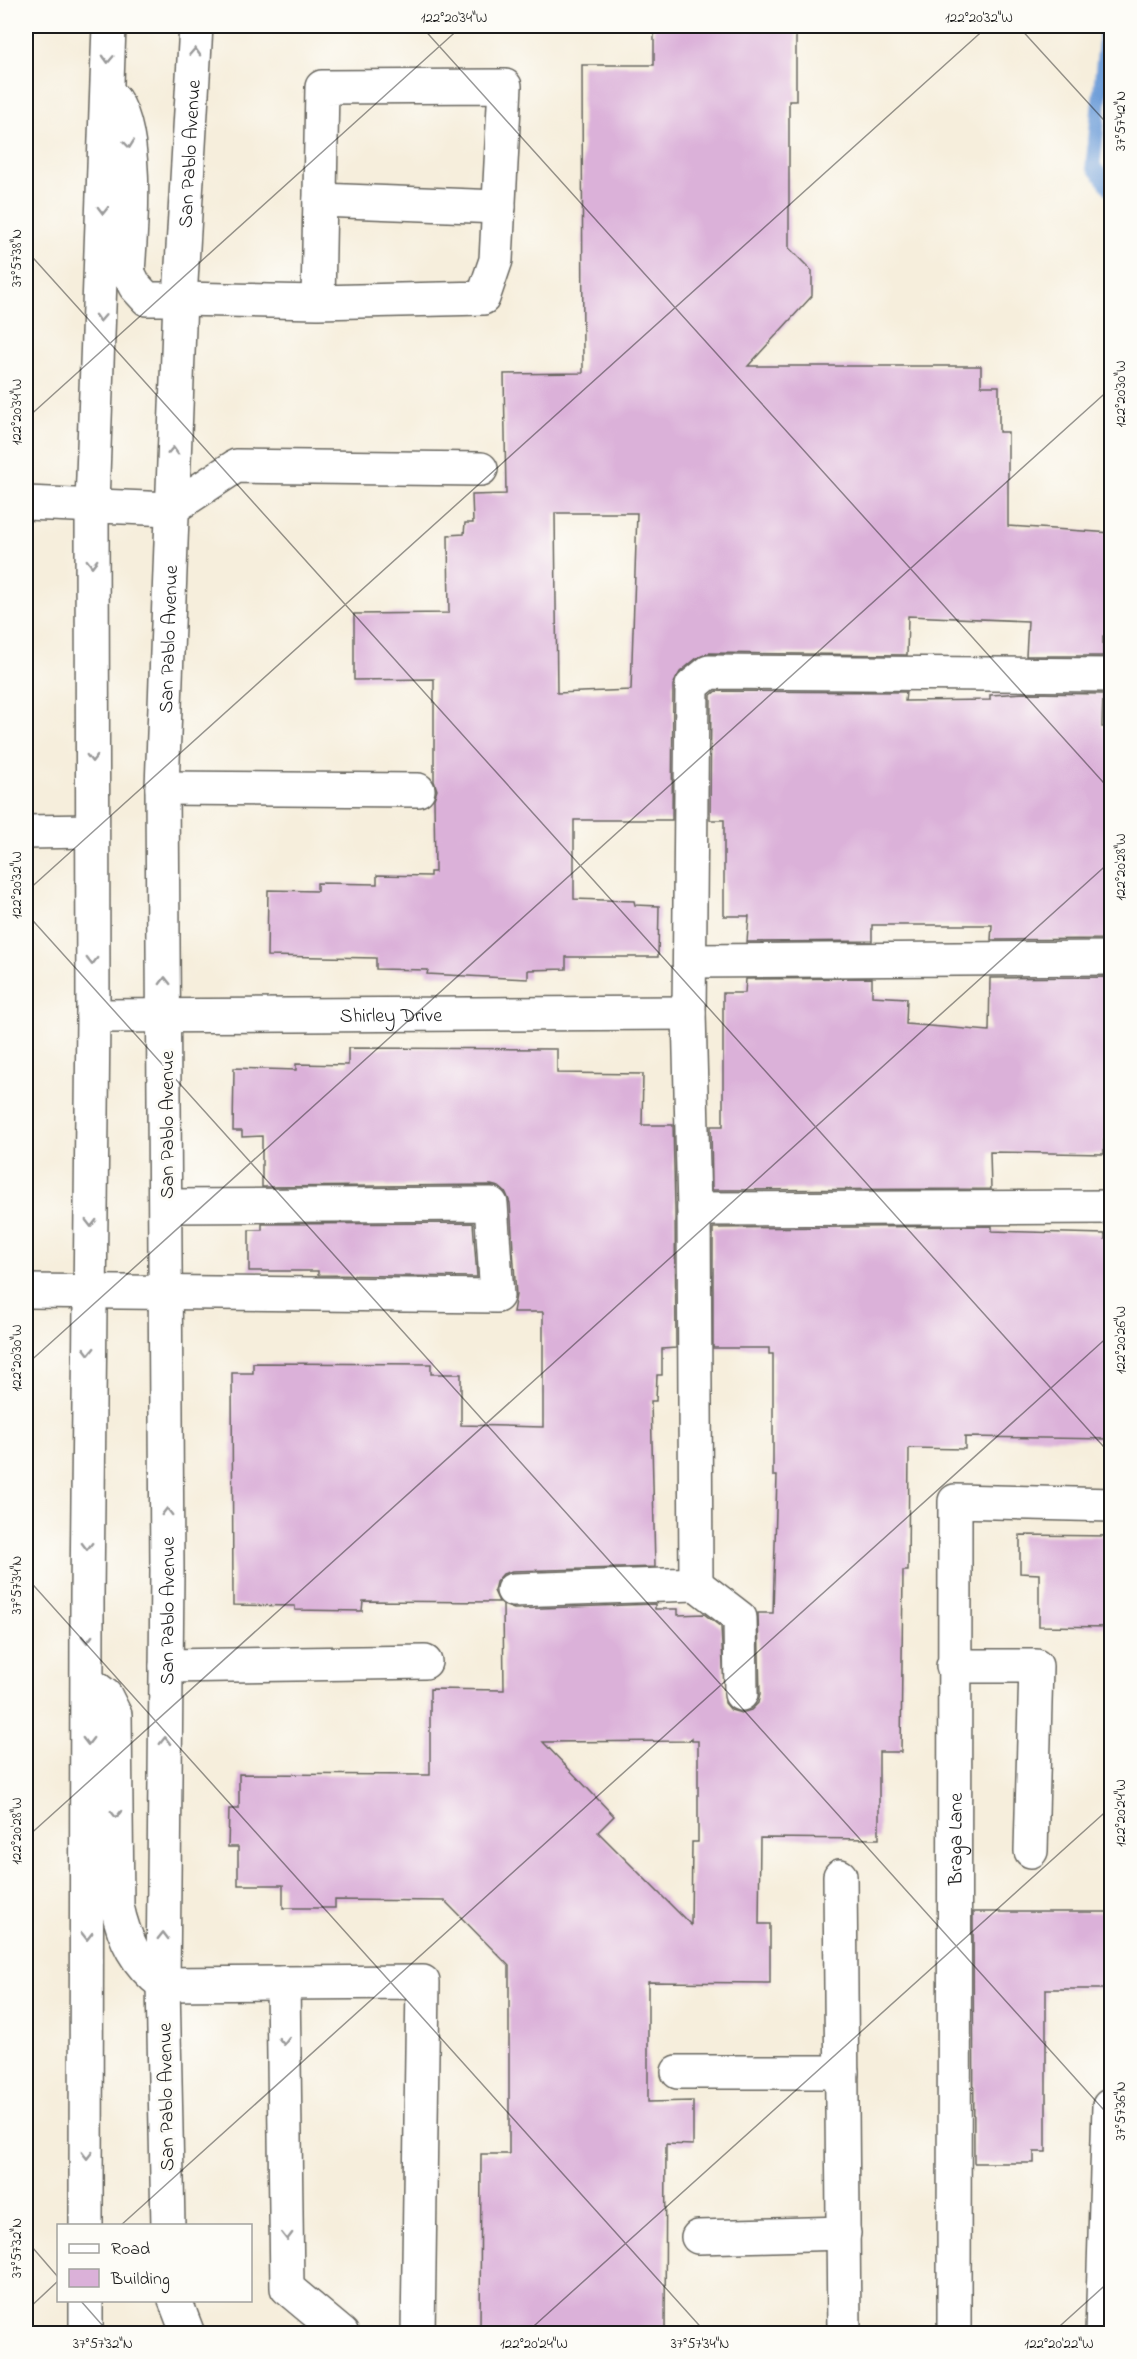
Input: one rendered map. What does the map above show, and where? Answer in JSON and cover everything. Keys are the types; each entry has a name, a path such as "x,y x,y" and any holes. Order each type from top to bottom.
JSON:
{"main road":[{"path":"86,2224 93,1016 92,504 103,260 109,26"},
{"name":"San Pablo Avenue","path":"168,2224 163,1984 166,1206 162,788 180,299 196,26"},
{"path":"106,92 118,104 125,118 130,148 128,272 135,286 147,299 318,302 483,298 496,260 505,86 322,87 318,302"},
{"path":"320,200 499,207"},
{"path":"26,503 171,509 236,466 481,469"},
{"path":"696,1584 694,1209 689,1013 692,686 710,672 1112,675"},
{"path":"162,788 418,790"},
{"path":"26,832 92,831"},
{"path":"690,961 1112,958"},
{"name":"Shirley Drive","path":"93,1016 689,1013"},
{"path":"26,1291 497,1296 491,1204 166,1206"},
{"path":"694,1209 1112,1207"},
{"name":"Braga Lane","path":"954,2334 953,1666 955,1501 1112,1505"},
{"path":"513,1590 696,1584 740,1618 741,1694"},
{"path":"166,1666 425,1662"},
{"path":"953,1666 1036,1666 1030,1851"},
{"path":"88,1682 105,1695 115,1715 117,1906 122,1930 146,1971 163,1984 423,1982 418,2334"},
{"path":"840,1876 844,2334"},
{"path":"283,1983 287,2288 342,2334"},
{"path":"678,2072 842,2072"},
{"path":"1102,2334 1108,2106"},
{"path":"698,2237 844,2234"},
{"path":"170,2302 170,2334"},
{"path":"175,2302 188,2334"}],"building":[{"path":"654,26 796,26 796,101 789,101 789,248 812,271 812,296 748,366 981,366 981,386 999,386 999,432 1008,432 1008,526 1112,533 1112,637 1103,636 1103,656 1026,656 1028,621 908,616 907,655 709,653 697,658 680,672 673,685 672,820 574,820 574,899 634,901 635,905 659,906 658,957 566,957 566,969 528,970 528,979 427,974 428,970 376,969 376,958 267,956 268,890 317,891 317,883 377,884 377,875 430,876 430,872 435,872 434,799 437,790 434,781 434,679 354,680 354,614 449,613 448,535 464,534 465,523 473,523 472,495 506,494 504,374 583,373 582,65 654,65","holes":["555,513 637,513 631,690 557,693"]},
{"path":"716,691 906,692 905,701 990,700 990,695 1025,693 1103,694 1102,727 1112,727 1112,939 991,940 992,925 872,925 872,941 747,942 749,916 724,916 724,820 710,820 711,695"},
{"path":"1112,977 1112,1140 1104,1140 1104,1154 990,1152 991,1189 712,1190 711,1126 723,1126 723,993 745,993 746,979 872,978 872,996 907,998 906,1024 989,1031 990,978"},
{"path":"348,1048 557,1049 557,1073 643,1074 642,1125 673,1125 676,1348 662,1349 662,1375 657,1375 656,1401 651,1401 655,1567 512,1571 503,1574 496,1582 494,1591 499,1602 363,1601 362,1611 295,1610 295,1606 233,1605 232,1373 253,1373 253,1363 431,1364 431,1374 461,1374 461,1425 543,1427 543,1312 513,1312 516,1295 510,1203 506,1193 499,1187 491,1185 262,1187 262,1136 242,1137 242,1131 233,1131 234,1068 296,1070 296,1064 348,1065"},
{"path":"473,1223 477,1277 318,1275 318,1271 249,1271 249,1230 262,1230 262,1224"},
{"path":"992,1226 992,1231 1105,1234 1105,1239 1112,1239 1112,1439 965,1437 965,1449 909,1448 908,1571 903,1571 901,1752 879,1752 879,1839 760,1838 759,1924 770,1924 770,1983 648,1982 648,2102 693,2101 693,2145 666,2144 665,2334 480,2334 481,2154 509,2154 509,1966 445,1901 335,1900 335,1908 283,1908 283,1885 238,1885 238,1847 228,1847 229,1809 239,1809 239,1774 430,1775 430,1689 504,1690 503,1605 514,1609 655,1604 655,1609 678,1609 678,1615 704,1614 721,1627 725,1703 731,1710 741,1713 751,1710 758,1703 760,1694 758,1613 773,1613 777,1476 773,1476 773,1354 769,1354 769,1348 713,1348 713,1228","holes":["692,1738 692,1741 698,1741 698,1842 692,1842 691,1925 598,1832 614,1816 543,1742 689,1741"]},
{"path":"1020,1535 1112,1536 1112,1627 1039,1626 1039,1574 1020,1573"},
{"path":"973,1912 1112,1912 1112,1989 1046,1989 1046,2152 1034,2152 1034,2163 974,2163"}],"waterway":[{"path":"1107,26 1093,166 1112,190"}]}
